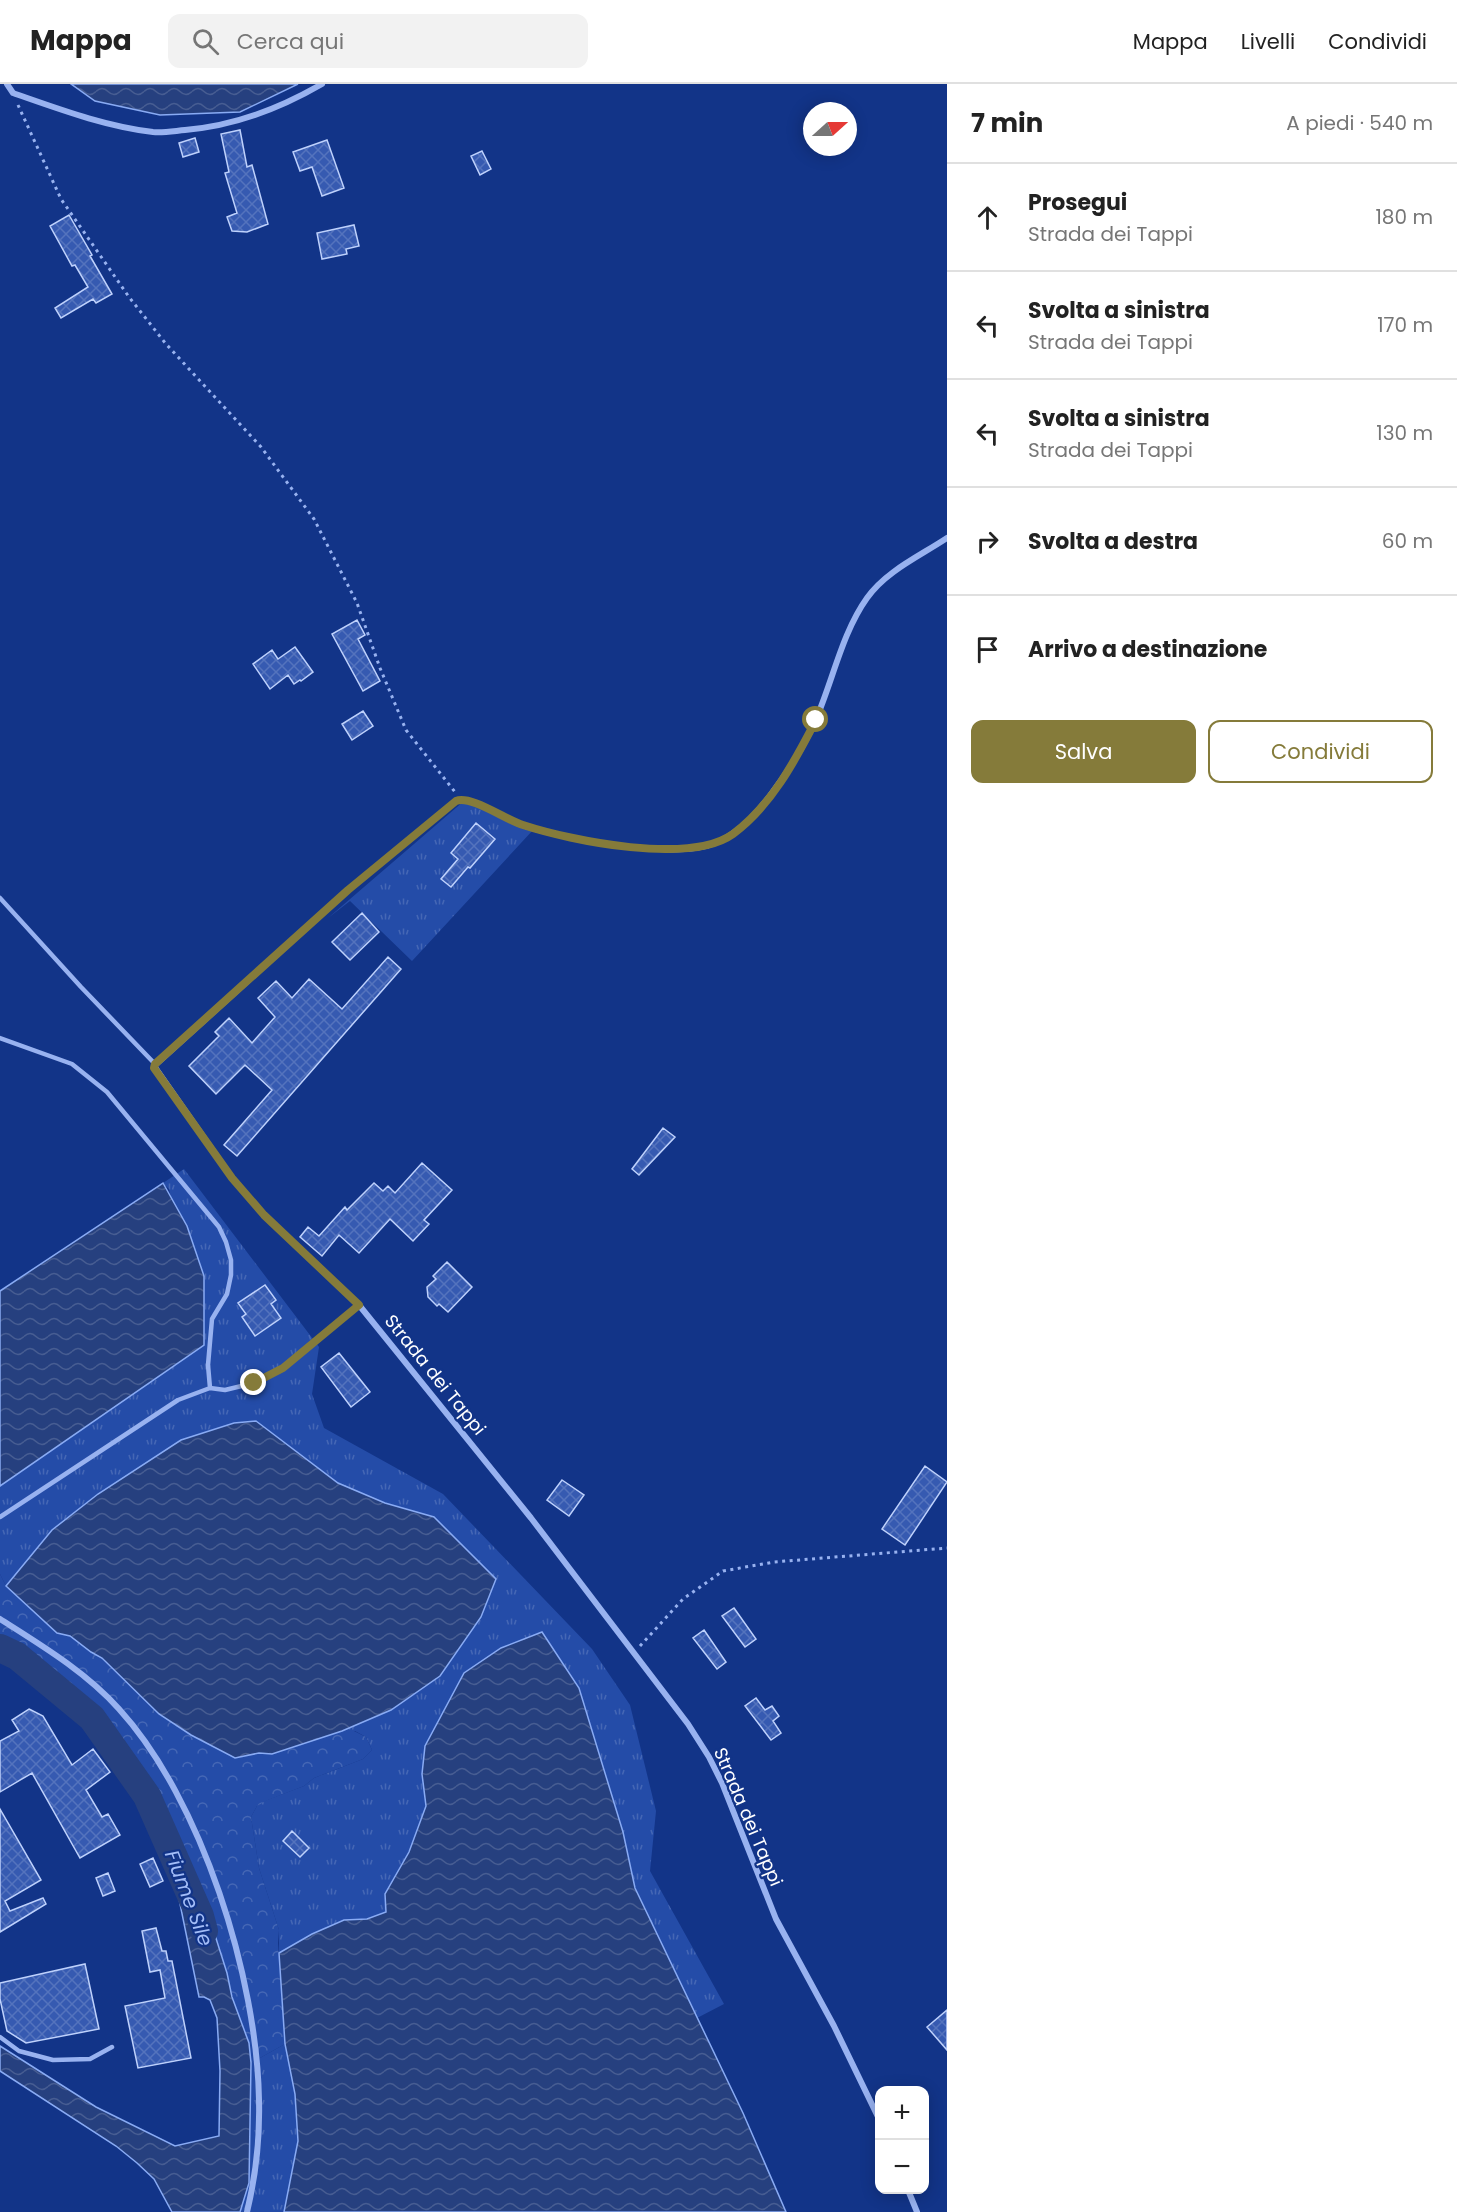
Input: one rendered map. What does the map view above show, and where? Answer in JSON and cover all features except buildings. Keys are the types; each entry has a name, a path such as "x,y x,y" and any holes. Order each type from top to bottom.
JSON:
{"street":[{"path":"7,84 13,93 86,118 156,132 208,128 242,120 276,109 322,84"},
{"path":"155,1064 348,890 461,799 467,799 522,825 581,839 646,849 693,848 712,844 732,835 754,816 788,772 816,720 855,618 868,596 887,577 947,538"},
{"name":"Strada dei Tappi","path":"155,1064 154,1068 232,1178 264,1215 359,1305 517,1500 688,1724 722,1783 776,1919 834,2026 875,2113"},
{"path":"0,1619 67,1664 119,1708 161,1764 178,1793 196,1833 231,1933 250,2016 258,2070 256,2175 247,2212"},
{"path":"910,2194 917,2212"}],"lane":[{"path":"0,898 155,1064"},
{"path":"0,1038 72,1064 107,1092 219,1227 231,1260 231,1275 227,1294 212,1319 208,1365 210,1388"},
{"path":"0,1517 178,1400 210,1388 225,1390 254,1383 283,1368 359,1305"},
{"path":"0,2037 19,2051 53,2060 90,2059 112,2047"}],"path":[{"path":"13,93 61,199 88,240 166,344 261,447 315,519 357,603 383,678 406,730 461,799"},
{"path":"635,1652 683,1599 723,1571 774,1562 947,1548"}],"green space":[{"path":"464,801 533,830 412,961 350,901 328,918"},
{"path":"184,1169 319,1347 312,1394 324,1428 443,1494 592,1649 630,1705 656,1811 650,1871 724,2004 697,2018 635,1887 623,1832 579,1688 501,1648 464,1673 425,1746 422,1774 426,1806 409,1852 385,1894 386,1912 367,1919 343,1921 312,1934 279,1953 279,1930 259,1868 251,1817 257,1806 267,1800 363,1759 372,1750 366,1737 355,1731 342,1731 391,1710 434,1517 385,1503 338,1483 256,1421 234,1423 181,1440 52,1530 6,1586 0,1574 0,1486 204,1345 169,1189 163,1183"},
{"path":"0,1574 6,1586 57,1633 70,1636 102,1658 159,1714 191,1735 235,1758 259,1753 272,1754 342,1731 354,1731 366,1737 372,1750 363,1759 314,1778 304,1786 268,1800 257,1806 251,1817 259,1868 279,1930 285,2044 251,2063 246,2036 201,1893 172,1828 136,1768 92,1713 46,1675 0,1646"},
{"path":"285,2044 295,2094 298,2141 284,2212 240,2212 249,2183 251,2063"}],"water":[{"path":"71,84 298,84 240,112 160,115 95,101"},
{"path":"163,1183 187,1226 204,1276 204,1345 0,1486 0,1291"},
{"path":"256,1421 338,1483 385,1503 434,1517 496,1579 481,1617 440,1676 391,1710 342,1731 272,1754 259,1753 235,1758 191,1735 159,1714 102,1658 70,1636 57,1633 6,1586 52,1530 98,1494 181,1440 234,1423"},
{"path":"542,1632 579,1688 623,1832 635,1888 743,2113 786,2212 284,2212 298,2141 295,2094 285,2044 279,1953 312,1934 344,1920 367,1919 386,1912 385,1894 409,1852 426,1806 422,1774 425,1746 464,1673 501,1648"},
{"path":"201,1891 227,1973 232,1997 249,2043 251,2063 249,2183 240,2212 172,2212 154,2179 137,2163 116,2146 0,2071 0,2046 96,2107 175,2146 219,2136 220,2071 217,2018 210,2000 199,1997 179,1899"}],"waterway":[{"name":"Fiume Sile","path":"0,1648 17,1656 92,1718 147,1796 200,1916 204,1931"}],"route":[{"path":"254,1383 283,1368 359,1305 264,1215 232,1178 154,1068 155,1064 348,890 456,801 467,799 522,825 581,839 646,849 693,848 712,844 732,835 754,816 788,772 816,720"}]}
